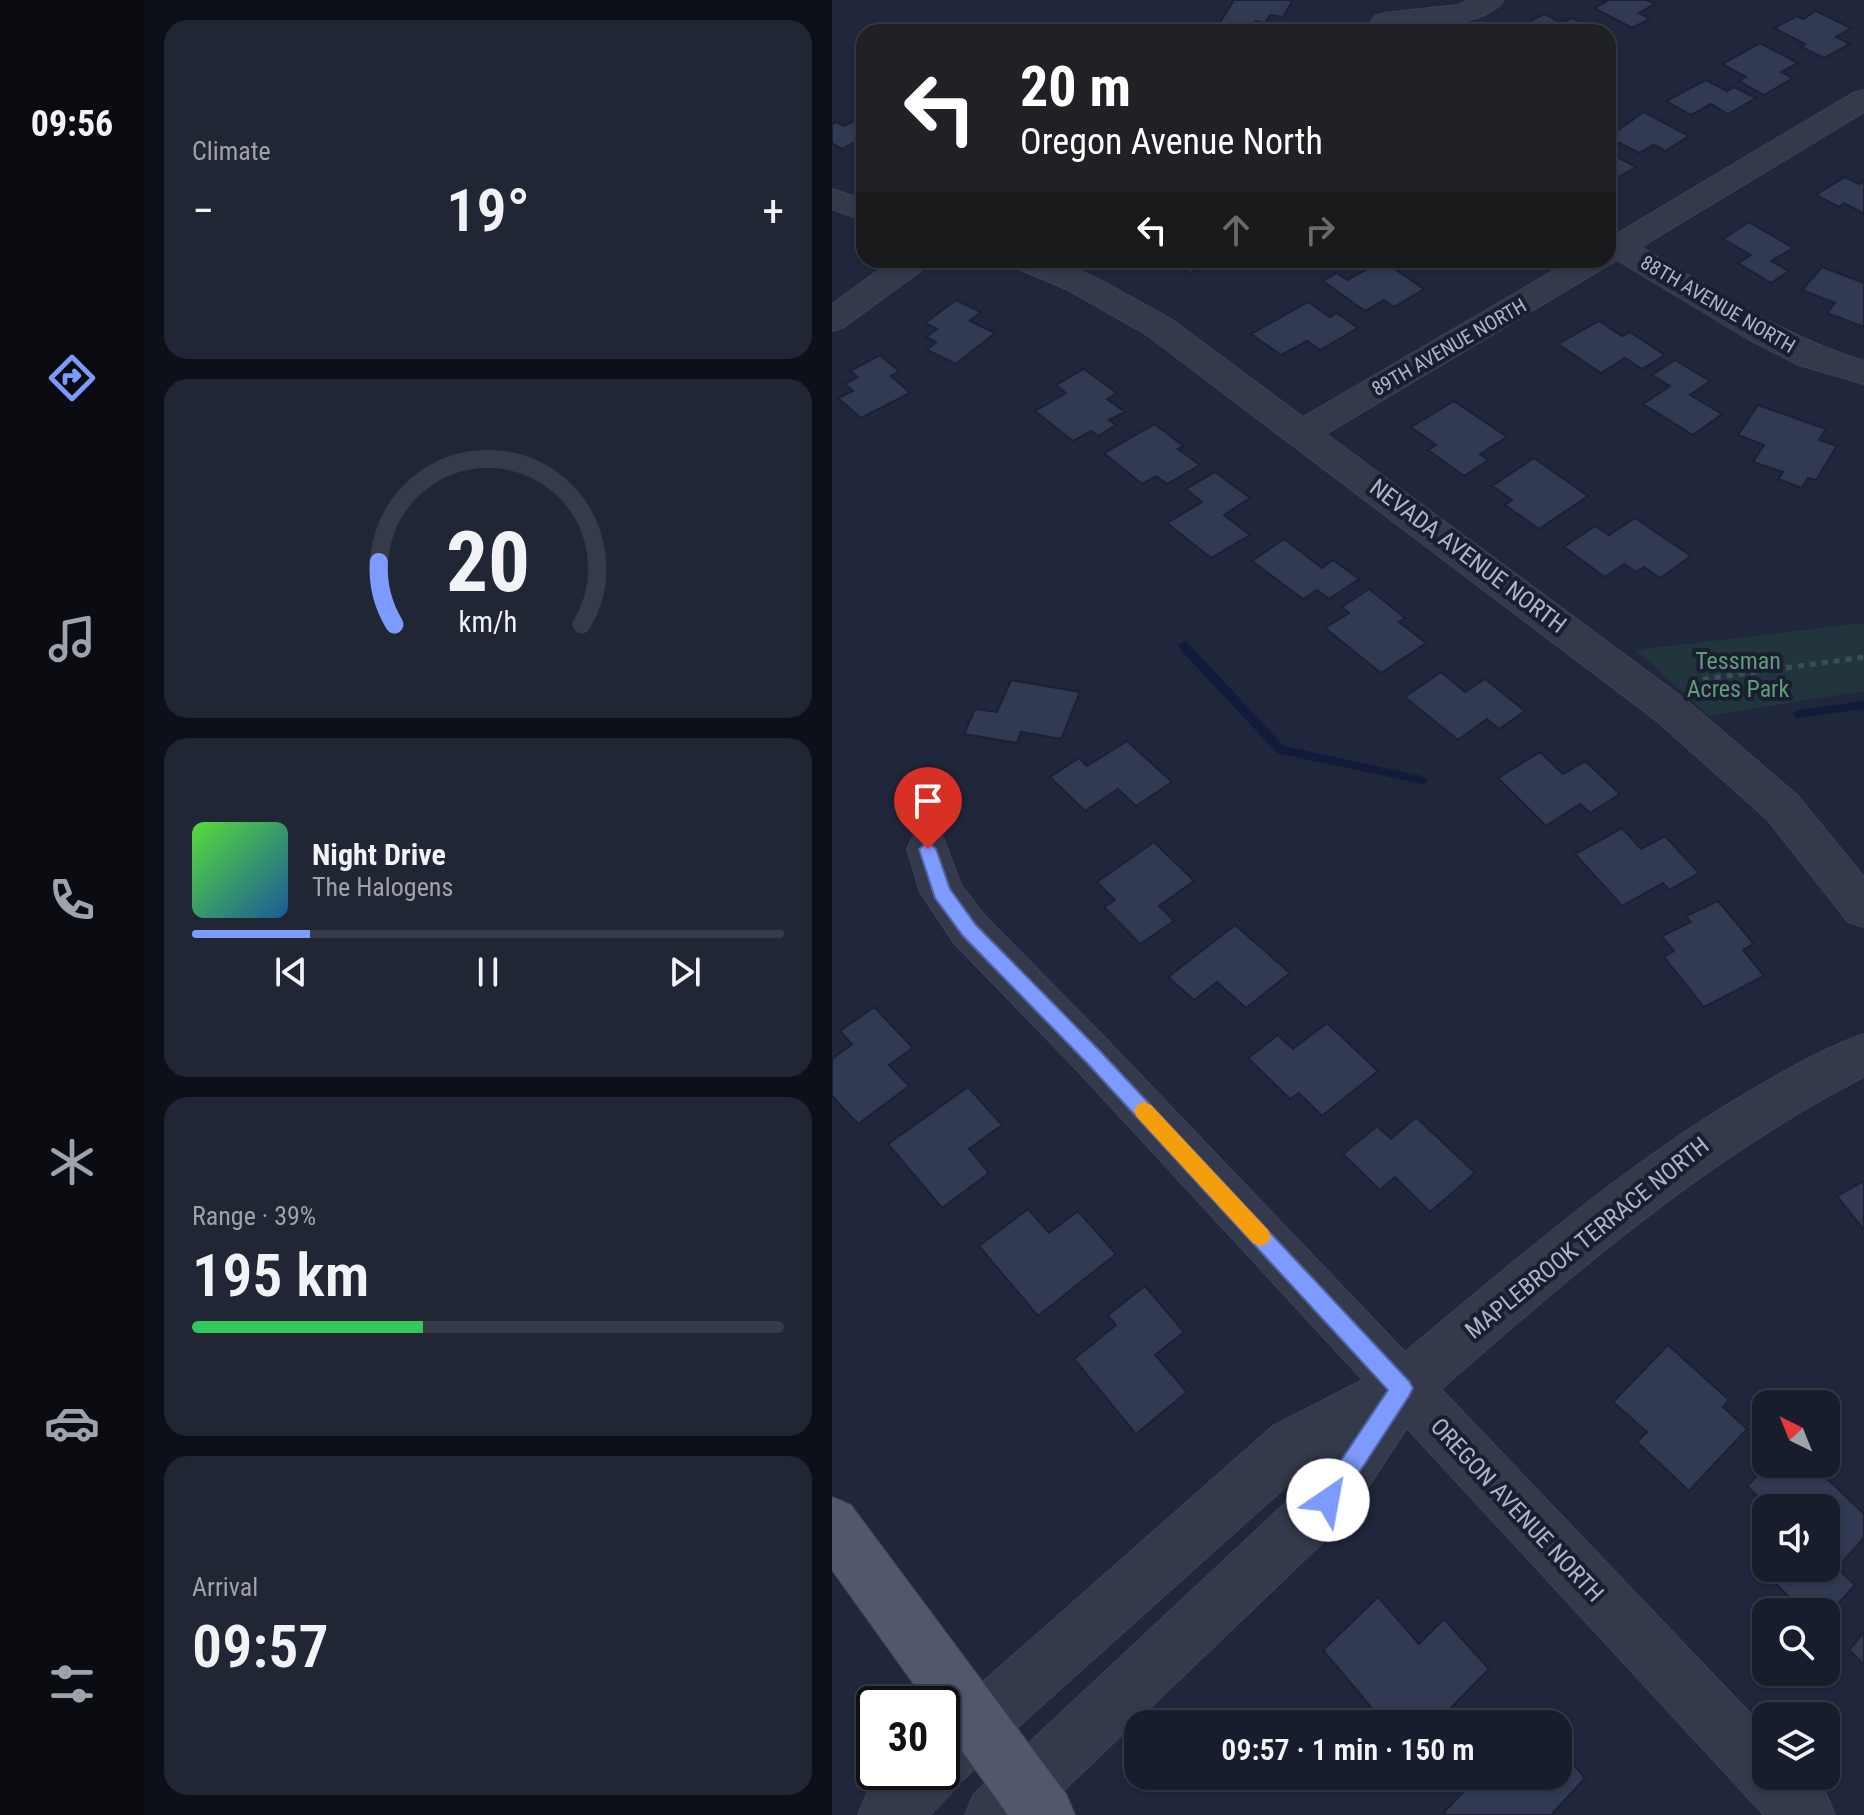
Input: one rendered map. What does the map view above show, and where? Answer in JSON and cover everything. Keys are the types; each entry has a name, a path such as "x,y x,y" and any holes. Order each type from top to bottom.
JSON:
{"main road":[{"path":"832,1524 928,1686"},
{"path":"960,1741 1021,1805"}],"street":[{"path":"1385,22 1465,13 1490,0"},
{"name":"89TH AVENUE NORTH","path":"1616,248 1864,99"},
{"path":"832,198 856,208"},
{"name":"88TH AVENUE NORTH","path":"1616,258 1811,357 1864,373"},
{"path":"832,320 903,268"},
{"name":"NEVADA AVENUE NORTH","path":"1050,268 1108,296 1159,327 1654,696 1782,807 1864,909"},
{"name":"89TH AVENUE NORTH","path":"1302,433 1582,268"},
{"name":"OREGON AVENUE NORTH","path":"928,849 942,892 970,930 1094,1057 1752,1759"},
{"name":"MAPLEBROOK TERRACE NORTH","path":"960,1741 1292,1445 1402,1388 1625,1202 1698,1146 1766,1104 1864,1054"},
{"name":"MAPLEBROOK TERRACE NORTH","path":"1021,1805 1328,1500 1402,1388"},
{"path":"888,1815 912,1790"},
{"name":"OREGON AVENUE NORTH","path":"1781,1790 1805,1815"}],"path":[{"path":"1654,696 1672,685 1694,680 1864,657"}],"green space":[{"name":"Tessman Acres Park","path":"1864,623 1864,691 1709,716 1636,650"}],"building":[{"path":"1234,0 1293,0 1283,17 1270,15 1265,23 1219,24"},
{"path":"1601,0 1647,0 1655,4 1639,13 1650,19 1632,28 1594,8 1606,2"},
{"path":"1816,11 1851,28 1836,37 1850,44 1824,58 1801,47 1805,44 1774,28 1797,16 1803,19"},
{"path":"1544,14 1562,23 1572,18 1584,24 1525,24"},
{"path":"1760,43 1798,63 1781,72 1793,78 1764,95 1739,81 1746,77 1722,64"},
{"path":"1706,80 1727,91 1734,87 1756,98 1728,114 1711,104 1691,115 1666,101"},
{"path":"1644,112 1689,136 1665,151 1654,145 1639,153 1616,141 1616,131"},
{"path":"856,120 856,141 842,149 832,143 832,124 837,122 844,126"},
{"path":"1616,156 1636,167 1616,178"},
{"path":"1845,177 1859,184 1864,181 1864,214 1844,203 1839,207 1816,195"},
{"path":"1749,222 1793,248 1771,261 1789,271 1771,283 1738,263 1751,255 1723,239"},
{"path":"1822,267 1864,283 1864,327 1827,313 1835,303 1802,290"},
{"path":"1181,268 1198,268 1190,273"},
{"path":"1370,268 1393,268 1424,289 1394,307 1384,300 1365,311 1323,281 1337,273 1347,280"},
{"path":"956,300 981,312 970,321 995,333 956,364 927,350 936,342 926,337 937,329 925,323"},
{"path":"1308,302 1330,317 1337,313 1358,328 1320,350 1307,341 1281,355 1251,334"},
{"path":"1599,321 1622,336 1630,332 1665,355 1642,369 1625,358 1601,373 1558,344"},
{"path":"880,355 899,371 891,376 910,393 861,418 838,398 853,391 845,384 858,377 850,371"},
{"path":"1675,360 1710,381 1690,395 1722,414 1693,435 1643,404 1670,386 1652,375"},
{"path":"1084,369 1117,393 1107,399 1125,412 1109,420 1116,425 1098,436 1091,431 1073,441 1035,411 1066,393 1056,385"},
{"path":"1454,401 1507,437 1480,454 1488,460 1464,476 1428,450 1436,445 1411,427"},
{"path":"1758,405 1826,429 1819,440 1837,446 1816,480 1808,478 1802,488 1778,479 1783,472 1753,462 1764,445 1738,435"},
{"path":"1155,424 1183,446 1178,449 1200,465 1167,484 1156,476 1142,484 1104,453"},
{"path":"1534,458 1588,496 1539,529 1505,505 1512,500 1492,486"},
{"path":"1215,472 1250,498 1224,515 1250,535 1211,558 1167,523 1202,502 1186,489"},
{"path":"1635,518 1691,556 1660,578 1644,567 1636,572 1624,564 1605,577 1564,547 1595,526 1609,535"},
{"path":"1284,539 1322,568 1333,560 1359,579 1329,599 1317,590 1303,599 1252,561"},
{"path":"1369,589 1405,618 1399,622 1426,643 1381,673 1325,628 1349,613 1342,607"},
{"path":"1441,672 1465,692 1485,679 1525,711 1499,729 1487,719 1458,740 1405,697"},
{"path":"1011,680 1080,692 1061,739 1021,732 1017,743 964,734 975,709 997,712"},
{"path":"1127,741 1172,782 1136,806 1118,789 1085,811 1050,777 1079,758 1087,766"},
{"path":"1540,752 1563,774 1585,761 1620,794 1590,813 1580,804 1546,826 1498,778"},
{"path":"1622,828 1641,849 1665,836 1699,873 1669,890 1663,883 1622,906 1575,854"},
{"path":"1154,842 1194,881 1159,906 1174,921 1140,944 1104,907 1115,900 1097,882"},
{"path":"1718,901 1754,944 1743,950 1764,976 1704,1007 1664,957 1674,951 1662,936 1691,922 1686,916"},
{"path":"1235,925 1290,973 1246,1008 1217,982 1194,1000 1168,977"},
{"path":"874,1007 913,1048 889,1065 909,1086 858,1124 832,1096 832,1059 852,1044 840,1031"},
{"path":"1327,1023 1378,1071 1322,1116 1299,1093 1290,1099 1248,1058 1278,1035 1293,1049"},
{"path":"968,1087 1002,1125 969,1149 989,1173 942,1208 888,1144"},
{"path":"1416,1117 1475,1173 1430,1212 1395,1177 1380,1190 1343,1154 1377,1126 1391,1139"},
{"path":"1864,1181 1864,1230 1837,1196"},
{"path":"1028,1209 1049,1233 1078,1211 1116,1254 1038,1316 979,1246"},
{"path":"1145,1286 1184,1332 1155,1355 1187,1392 1136,1434 1074,1359 1116,1325 1108,1315"},
{"path":"1668,1345 1729,1400 1723,1407 1747,1429 1689,1491 1637,1442 1647,1432 1613,1402"},
{"path":"1755,1478 1827,1478 1864,1514 1864,1538 1840,1565 1840,1494 1755,1494 1747,1486"},
{"path":"1840,1571 1855,1585 1840,1602 1840,1598 1790,1598 1774,1582 1840,1582"},
{"path":"1378,1597 1419,1644 1444,1619 1489,1669 1449,1710 1373,1710 1323,1650"},
{"path":"1864,1632 1864,1665 1849,1650"},
{"path":"1572,1763 1585,1778 1551,1815 1447,1815 1444,1812 1465,1790 1572,1790"}],"waterway":[{"path":"1183,645 1281,750 1422,780"},
{"path":"1798,714 1864,705"}],"slow traffic":[{"path":"1144,1111 1260,1236"}],"route":[{"path":"928,849 942,892 970,930 1094,1057 1402,1388 1328,1500"}]}
